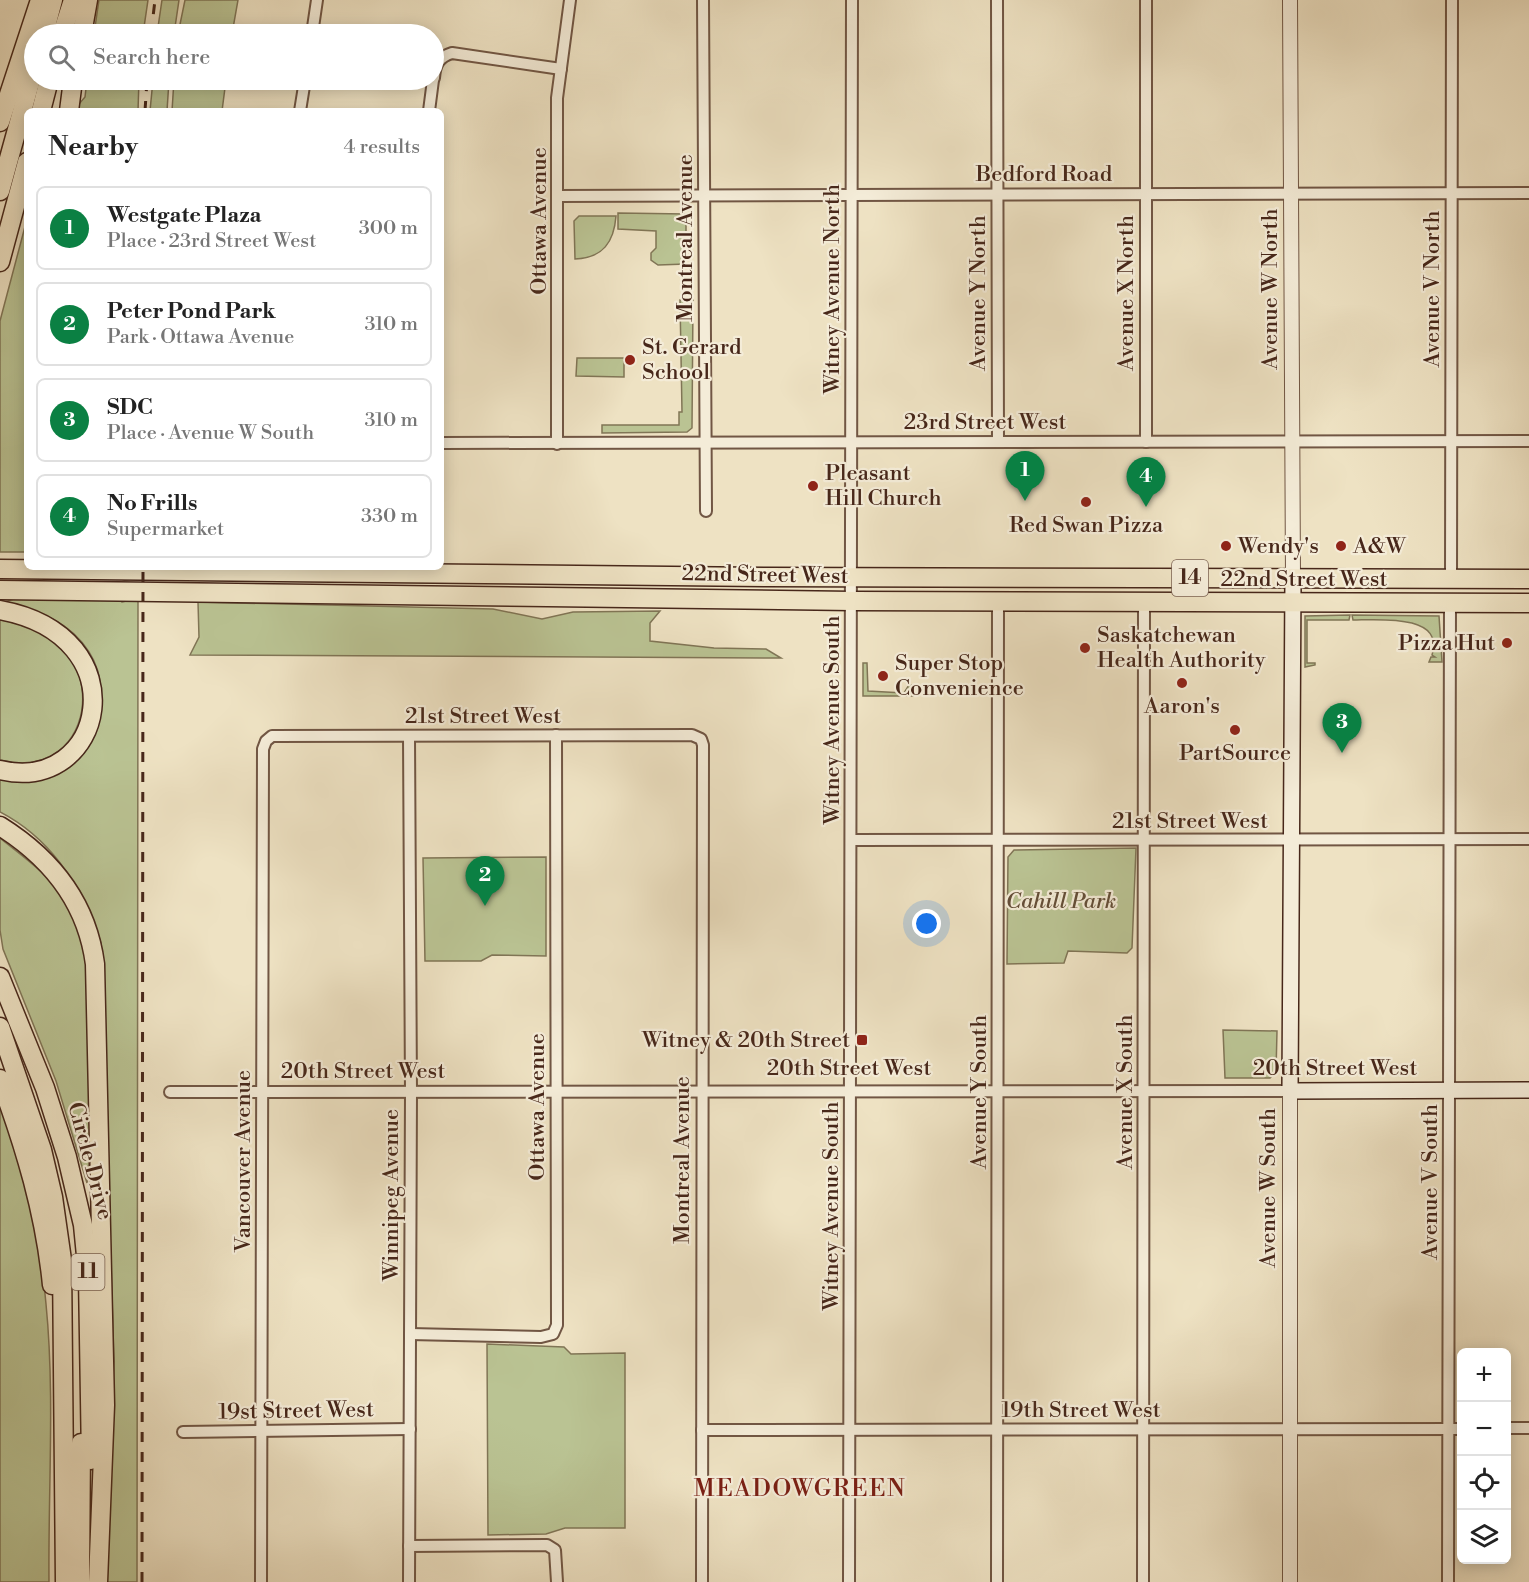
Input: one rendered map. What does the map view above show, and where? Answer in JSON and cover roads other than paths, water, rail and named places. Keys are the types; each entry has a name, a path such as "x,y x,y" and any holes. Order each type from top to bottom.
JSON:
{"main road":[{"path":"32,24 40,0"},
{"path":"47,24 53,0"},
{"path":"84,24 88,0"},
{"path":"64,24 69,5"},
{"path":"0,122 24,49"},
{"path":"0,191 28,90"},
{"path":"42,108 46,90"},
{"path":"69,108 72,90"},
{"path":"0,262 24,173"},
{"name":"22nd Street West","path":"0,569 24,569"},
{"name":"22nd Street West","path":"280,570 852,577 1529,579"},
{"name":"Avenue W South","path":"1290,1091 1293,578"},
{"name":"22nd Street West","path":"0,590 852,601 1529,603"},
{"path":"0,610 38,621 70,643 83,659 94,693 90,721 72,751 58,762 35,771 0,770"},
{"path":"0,826 55,870 82,914 94,954 104,1265 105,1405 98,1582"},
{"name":"Circle Drive","path":"0,977 45,1088 67,1157 83,1225 88,1288 92,1582"},
{"name":"Circle Drive","path":"0,1027 36,1129 53,1197 62,1260 65,1582"},
{"path":"0,1079 27,1154 39,1199 48,1245 55,1316 61,1337"},
{"name":"20th Street West","path":"1290,1091 1529,1090"},
{"path":"80,1582 81,1427 88,1288"}],"street":[{"path":"313,24 317,0"},
{"name":"Ottawa Avenue","path":"557,444 556,98 570,0"},
{"name":"Montreal Avenue","path":"704,0 706,511"},
{"name":"Witney Avenue North","path":"852,0 852,577"},
{"name":"Avenue Y North","path":"997,0 998,441"},
{"name":"Avenue X North","path":"1146,0 1146,442"},
{"name":"Avenue W North","path":"1290,0 1293,578"},
{"name":"Avenue V North","path":"1451,579 1452,0"},
{"path":"444,56 452,53 561,69"},
{"path":"300,108 303,90"},
{"path":"429,108 432,90"},
{"name":"Bedford Road","path":"558,196 1529,193"},
{"name":"23rd Street West","path":"444,443 1529,441"},
{"name":"Witney Avenue South","path":"849,1582 852,577"},
{"name":"Avenue Y South","path":"997,1582 998,601"},
{"name":"Avenue X South","path":"1143,1582 1144,602"},
{"name":"Avenue V South","path":"1448,1582 1452,840 1450,603"},
{"name":"Ottawa Avenue","path":"410,1334 541,1337 553,1334 557,1324 556,735"},
{"name":"21st Street West","path":"266,741 272,736 692,735 700,739"},
{"name":"Winnipeg Avenue","path":"409,736 411,1094 409,1582"},
{"name":"Montreal Avenue","path":"700,739 703,745 702,1582"},
{"name":"Vancouver Avenue","path":"261,1582 263,749 266,741"},
{"name":"21st Street West","path":"851,840 1529,839"},
{"name":"20th Street West","path":"170,1092 411,1094 998,1090 1290,1091"},
{"name":"Avenue W South","path":"1290,1091 1290,1582"},
{"path":"1511,1428 1529,1428"},
{"name":"19th Street West","path":"702,1430 1457,1429"},
{"name":"19st Street West","path":"183,1432 410,1430"},
{"path":"408,1546 547,1545 555,1550 557,1582"}],"railway":[{"path":"152,24 155,0"},
{"path":"145,108 146,90"},
{"path":"142,1582 143,570"}],"place":[{"name":"St. Gerard School","path":"630,360"},
{"name":"Pleasant Hill Church","path":"813,486"},
{"name":"Westgate Plaza","path":"1025,501"},
{"name":"Red Swan Pizza","path":"1086,502"},
{"name":"No Frills","path":"1146,507"},
{"name":"Wendy's","path":"1226,546"},
{"name":"A&W","path":"1341,546"},
{"name":"Pizza Hut","path":"1507,643"},
{"name":"Saskatchewan Health Authority","path":"1085,648"},
{"name":"Super Stop Convenience","path":"883,676"},
{"name":"Aaron's","path":"1182,683"},
{"name":"PartSource","path":"1235,730"},
{"name":"SDC","path":"1342,753"},
{"name":"Peter Pond Park","path":"485,906"},
{"name":"Witney & 20th Street","path":"862,1040"}],"district":[{"name":"MEADOWGREEN","path":"800,1489"}],"park label":[{"name":"Cahill Park","path":"1061,901"}]}
